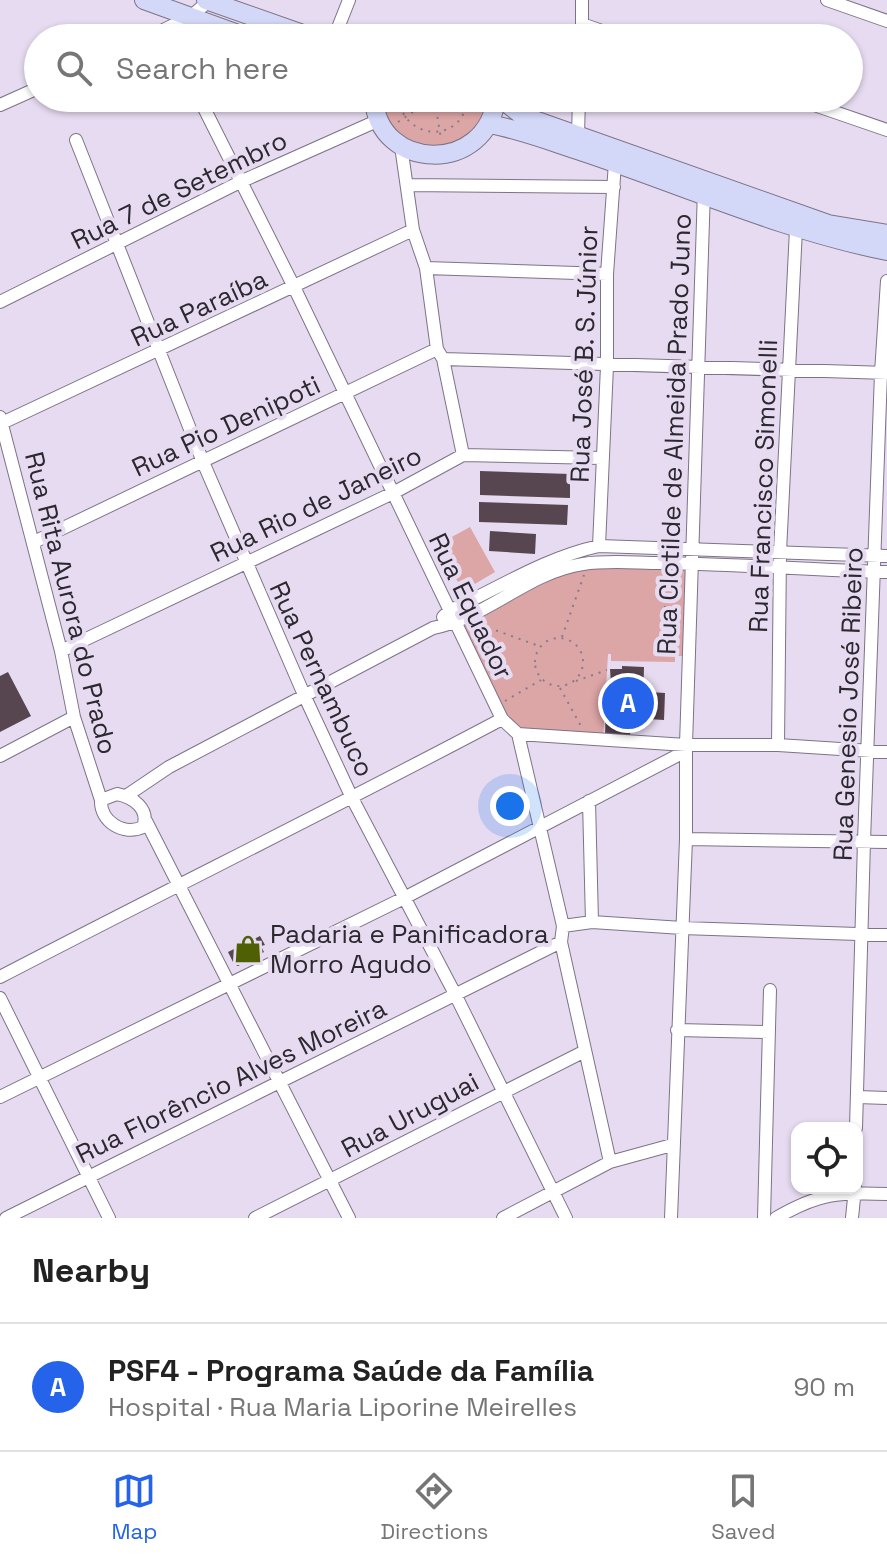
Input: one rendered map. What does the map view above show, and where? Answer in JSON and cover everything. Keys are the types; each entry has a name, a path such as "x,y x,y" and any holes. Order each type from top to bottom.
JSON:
{"main road":[{"path":"144,0 210,24"},
{"path":"208,0 275,24"},
{"path":"382,112 388,122 388,134 401,146 432,156 449,155 465,149 478,139 487,112"},
{"path":"517,112 796,229 887,251"},
{"path":"483,117 615,163 828,224 887,234"}],"street":[{"path":"181,24 208,0"},
{"path":"340,24 349,0"},
{"path":"582,0 582,24"},
{"path":"827,0 887,21"},
{"path":"0,105 24,94"},
{"name":"Rua Equador","path":"206,112 294,287 449,611 462,622 502,719 518,734"},
{"path":"578,135 579,112"},
{"path":"835,112 887,130"},
{"name":"Rua 7 de Setembro","path":"0,302 240,182 388,122"},
{"name":"Rua Pernambuco","path":"76,140 203,462 305,697 352,798 455,994 566,1218"},
{"path":"401,146 413,230 426,268 440,354 463,455"},
{"name":"Rua José B. S. Júnior","path":"599,546 607,366 607,274 615,163"},
{"path":"407,185 614,187"},
{"name":"Rua Clotilde de Almeida Prado Juno","path":"671,1218 686,839 686,748 704,188"},
{"name":"Rua Francisco Simonelli","path":"778,745 780,552 796,229"},
{"name":"Rua Paraíba","path":"1,420 159,351 413,230"},
{"path":"426,268 607,274"},
{"name":"Rua Genesio José Ribeiro","path":"856,1122 868,751 881,572 887,281"},
{"name":"Rua Pio Denipoti","path":"34,542 345,395 440,354 607,366 884,373"},
{"name":"Rua Rita Aurora do Prado","path":"1,420 61,651 74,717 101,800"},
{"name":"Rua Rio de Janeiro","path":"61,651 393,493 463,455 602,458"},
{"path":"433,628 449,611 546,562 567,553 599,546 881,556"},
{"path":"825,568 826,553"},
{"path":"126,796 169,767 433,628 462,622 567,567 598,563 692,564 881,572"},
{"path":"0,756 74,717"},
{"path":"0,977 502,719"},
{"path":"610,1162 561,942 563,926 518,734 686,748 778,745 887,752"},
{"path":"0,1097 404,898 686,748"},
{"path":"146,821 138,830 118,828 102,812 101,800 111,795 126,796 143,810 349,1218"},
{"path":"589,801 592,922"},
{"path":"686,839 887,842"},
{"path":"563,926 592,922 887,935"},
{"name":"Rua Florêncio Alves Moreira","path":"6,1218 561,942"},
{"path":"764,1218 770,990"},
{"path":"0,998 109,1218"},
{"path":"677,1030 769,1032"},
{"name":"Rua Uruguai","path":"255,1218 585,1051"},
{"path":"857,1097 887,1098"},
{"path":"503,1218 610,1162 672,1145"},
{"path":"863,1191 887,1194"},
{"path":"776,1218 818,1197 832,1194"},
{"path":"852,1218 855,1194"}],"path":[{"path":"403,112 405,118 423,131 438,131 456,124 463,112"},
{"path":"388,122 405,118 413,112"},
{"path":"436,112 442,141"},
{"path":"472,112 483,117"},
{"path":"561,638 586,568"},
{"path":"462,622 540,646"},
{"path":"575,681 583,667 583,658 575,645 561,638 546,641 540,646 534,661 535,668 542,680 551,686 559,687 607,670"},
{"path":"500,704 542,680"},
{"path":"559,687 582,726"}],"shaded area":[{"path":"383,112 485,112 467,142 416,148 387,125"},
{"path":"470,527 495,572 463,591 437,545"},
{"path":"593,567 687,568 684,656 675,656 675,662 611,661 611,654 608,654 603,741 520,728 509,719 461,623 542,582"}],"building":[{"path":"480,471 570,474 570,498 480,495"},
{"path":"479,502 568,505 567,525 479,522"},
{"path":"490,531 536,534 535,554 489,551"},
{"path":"664,606 675,606 675,630 663,630"},
{"path":"622,666 644,667 645,719 641,719 641,724 631,723 630,736 605,735 606,704 610,704 612,698 610,669 622,669"},
{"path":"8,672 31,716 0,732 0,676"},
{"path":"649,692 665,693 664,720 648,719"},
{"name":"Padaria e Panificadora Morro Agudo","path":"260,936 265,945 261,946 264,952 238,966 234,964 228,952"}],"place":[{"name":"PSF4 - Programa Saúde da Família","path":"628,703"},
{"name":"Padaria e Panificadora Morro Agudo","path":"248,949"}]}
